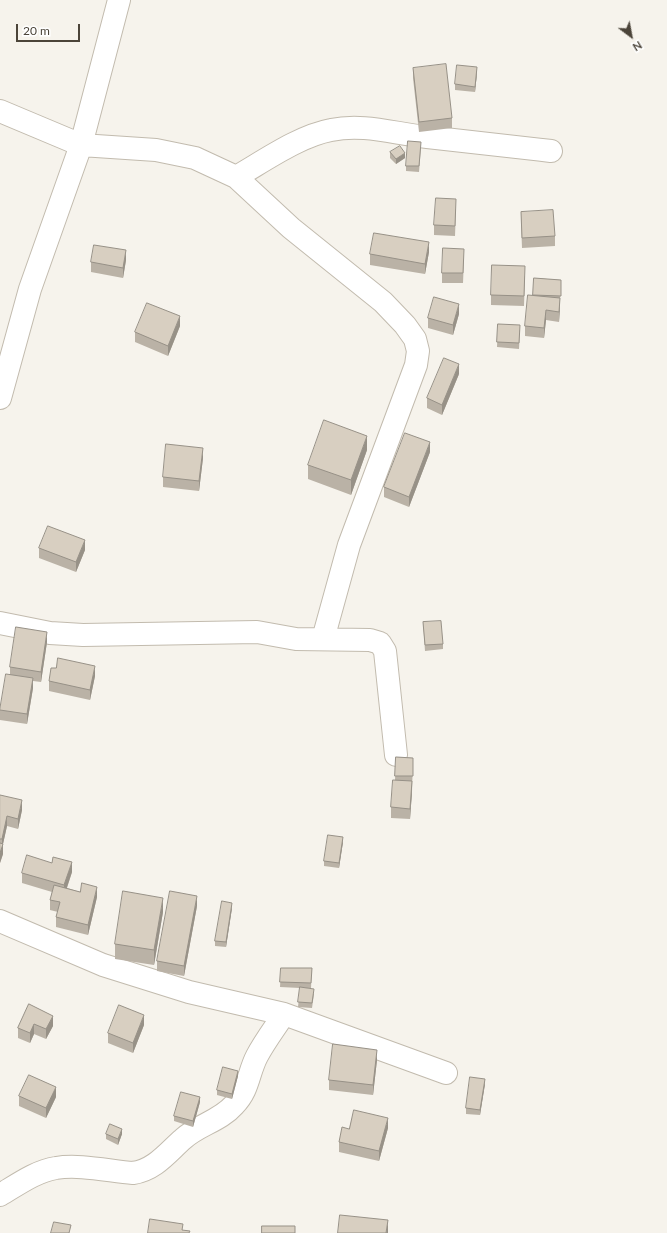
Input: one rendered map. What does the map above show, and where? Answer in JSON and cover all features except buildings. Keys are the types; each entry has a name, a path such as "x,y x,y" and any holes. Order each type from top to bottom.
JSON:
{"street":[{"path":"0,398 30,289 81,145 119,0"},
{"path":"0,111 81,145 156,150 195,158 236,178 291,228 383,302 405,325 415,339 418,351 416,365 349,545 323,639"},
{"path":"236,178 312,135 331,130 357,127 389,130 426,137 551,151"},
{"path":"0,623 50,633 83,635 257,632 296,639 370,640 380,643 385,651 396,755"},
{"path":"0,921 103,965 189,992 284,1014 446,1073"},
{"path":"0,1196 21,1182 55,1168 70,1167 133,1173 142,1172 150,1167 184,1137 217,1118 234,1106 246,1089 256,1057 284,1014"}]}
